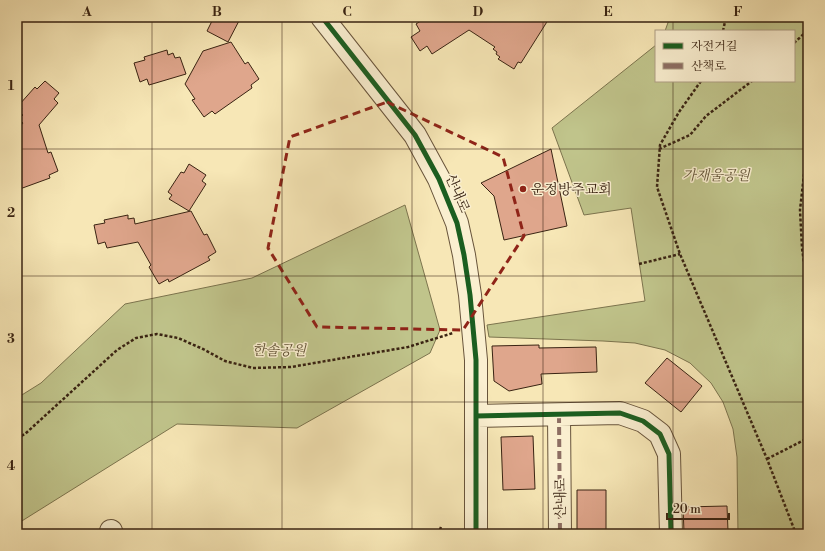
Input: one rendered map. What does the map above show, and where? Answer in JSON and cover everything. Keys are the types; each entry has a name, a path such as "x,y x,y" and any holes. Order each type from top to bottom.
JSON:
{"street":[{"name":"산내로","path":"322,17 415,135 439,179 459,229 470,295 476,360 476,534"},
{"path":"476,416 620,413 643,421 660,434 669,454 671,534"},
{"name":"산내로","path":"559,415 560,534"}],"path":[{"path":"723,30 726,17"},
{"path":"795,42 808,30"},
{"path":"700,82 679,112 660,145 657,187 680,254 767,459 796,534"},
{"path":"660,149 690,135 706,116 751,82"},
{"path":"808,139 800,210 802,248 808,292"},
{"path":"639,264 680,254"},
{"path":"17,438 25,434 117,350 136,338 157,334 178,338 203,348 225,361 253,368 291,367 408,347 473,327"},
{"path":"767,459 808,438"},
{"path":"438,534 441,527"}],"highlighted area":[{"path":"387,102 503,157 524,236 463,330 317,327 268,248 290,137"}],"green space":[{"name":"가재울공원","path":"670,17 808,17 808,534 738,534 737,457 733,429 723,402 711,383 690,363 665,350 635,343 489,337 487,325 645,301 631,208 584,215 552,128 655,46 655,82 795,82 795,30 665,30"},
{"name":"한솔공원","path":"405,205 440,330 430,353 297,428 177,424 17,524 17,398 41,383 125,304 252,278"}],"building":[{"path":"214,17 241,17 228,42 207,31"},
{"path":"427,17 550,17 521,63 518,62 514,69 498,59 500,57 493,49 495,47 469,30 432,54 427,46 420,51 411,37 420,31 416,24"},
{"path":"231,42 245,64 248,62 259,79 251,85 252,88 215,114 212,111 204,117 192,100 195,99 185,84 203,51"},
{"path":"167,50 168,55 173,53 175,58 180,57 186,74 149,85 147,79 140,82 134,63 145,60 144,57"},
{"path":"45,81 59,93 54,99 58,103 39,125 48,153 51,152 58,171 49,175 50,178 17,190 17,130 23,123 19,119 23,115 19,112 22,108 19,105 35,87 37,89"},
{"name":"운정방주교회","path":"551,149 567,226 504,240 494,196 481,183"},
{"path":"189,164 206,175 202,181 206,184 189,211 169,199 172,195 168,192 181,172 184,173"},
{"path":"191,211 204,235 207,234 216,252 208,257 210,260 169,282 168,279 159,284 149,267 151,265 138,242 107,248 105,242 98,244 94,225 105,223 104,220 128,215 128,219 134,218 135,224"},
{"path":"539,345 539,348 596,347 597,372 541,374 542,384 509,391 494,381 492,346"},
{"path":"667,358 702,386 681,412 645,383"},
{"path":"533,436 535,489 503,490 501,437"},
{"path":"577,490 606,490 606,534 577,534"},
{"path":"727,506 728,531 684,532 683,507"}],"marked path":[{"path":"559,415 560,534"}],"cycle path":[{"path":"322,17 415,135 439,179 457,223 464,255 470,295 476,360 476,534"},
{"path":"476,416 620,413 643,421 660,434 669,454 671,534"}],"place":[{"name":"운정방주교회","path":"523,189"}]}
